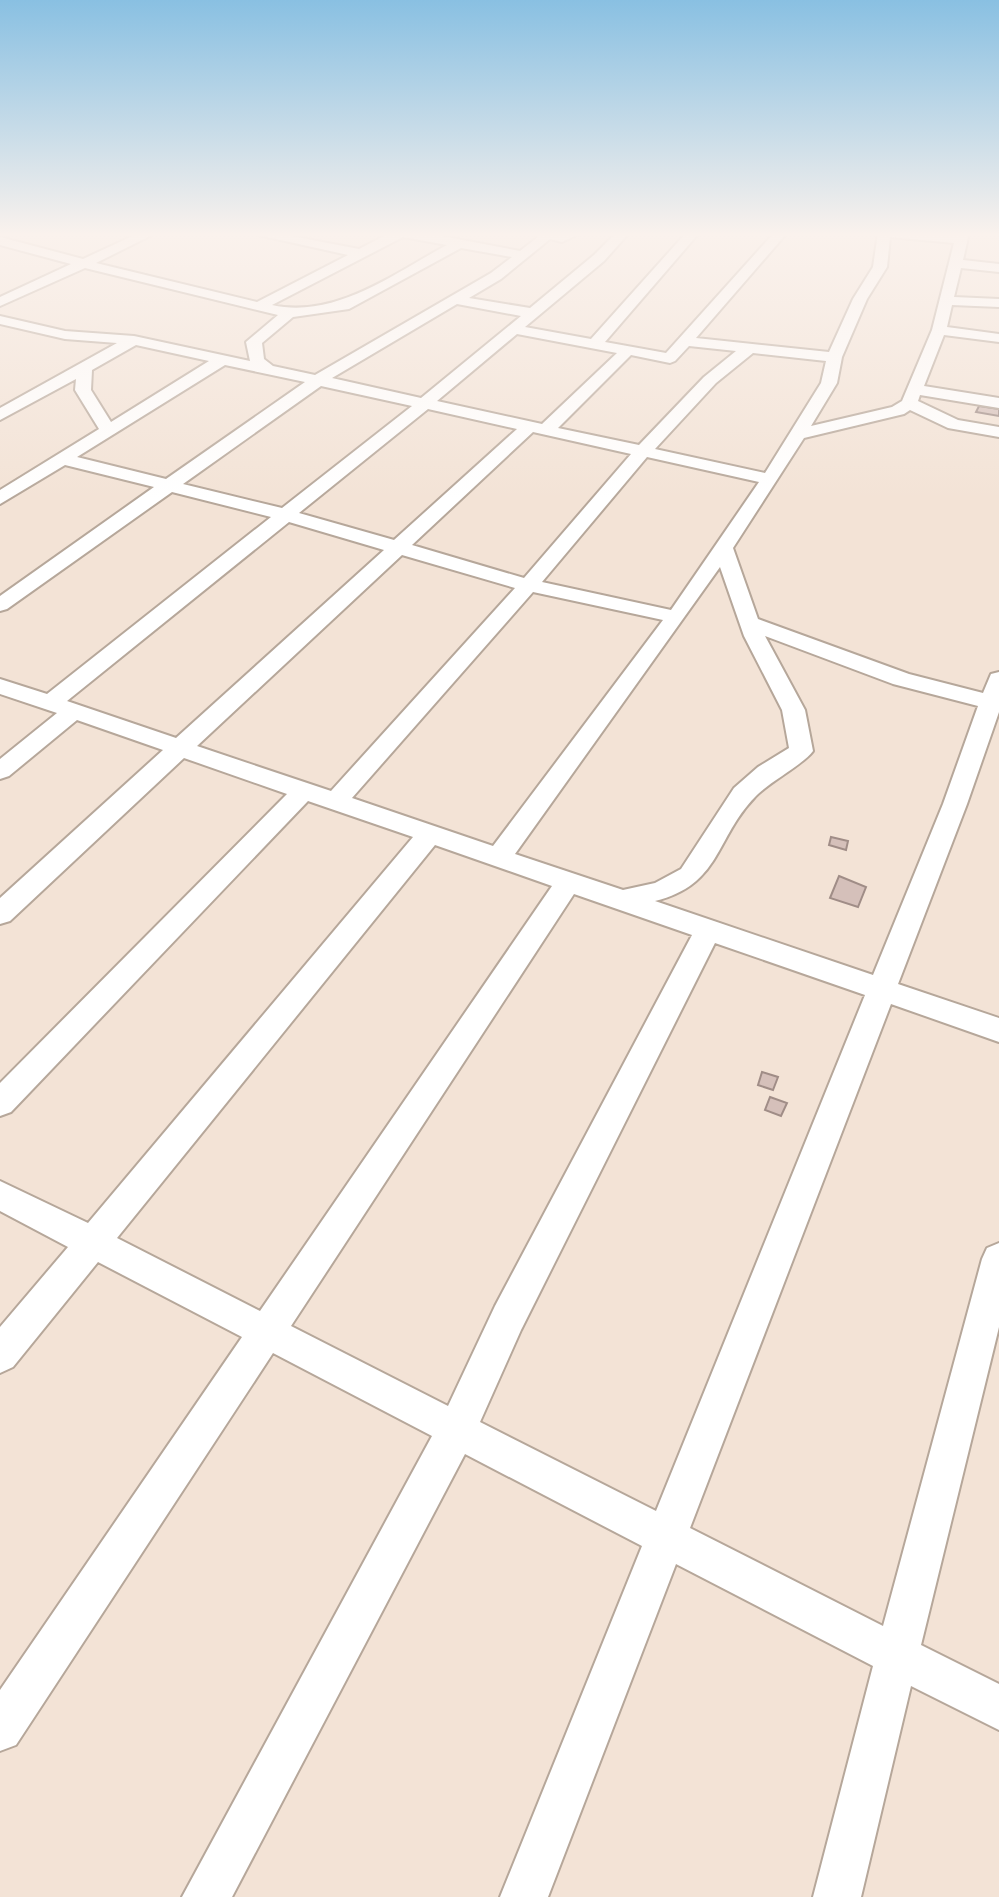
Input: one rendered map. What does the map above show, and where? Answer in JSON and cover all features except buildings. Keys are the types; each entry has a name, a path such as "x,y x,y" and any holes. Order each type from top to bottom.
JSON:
{"street":[{"path":"7,322 65,335 134,340 770,479"},
{"path":"271,371 259,365 254,358 254,342 279,322"},
{"path":"0,605 318,380 419,322"},
{"path":"49,704 425,403 521,322"},
{"path":"596,343 615,322"},
{"path":"513,329 670,358 703,322"},
{"path":"499,857 676,617 770,479 829,383 834,357 850,322"},
{"path":"798,434 898,411 911,396 942,322"},
{"path":"939,330 999,338"},
{"path":"0,415 134,340"},
{"path":"686,341 834,357"},
{"path":"335,802 595,511 642,452 710,380 749,348"},
{"path":"0,914 399,546 628,350"},
{"path":"0,498 220,361"},
{"path":"84,368 83,390 108,430"},
{"path":"911,396 999,403"},
{"path":"911,396 954,424 999,432"},
{"path":"62,459 283,514 527,585 676,617"},
{"path":"0,474 27,481"},
{"path":"625,900 663,890 690,875 743,794 767,772 801,751 802,734 794,708 758,646 723,547"},
{"path":"524,1897 996,695 901,679 751,624"},
{"path":"0,686 999,1030"},
{"path":"0,771 73,712"},
{"path":"0,1103 304,791"},
{"path":"0,1355 430,834"},
{"path":"0,1729 569,881"},
{"path":"206,1897 456,1431 508,1318 709,928"},
{"path":"0,1195 999,1708"},
{"path":"837,1897 999,1259"}]}
